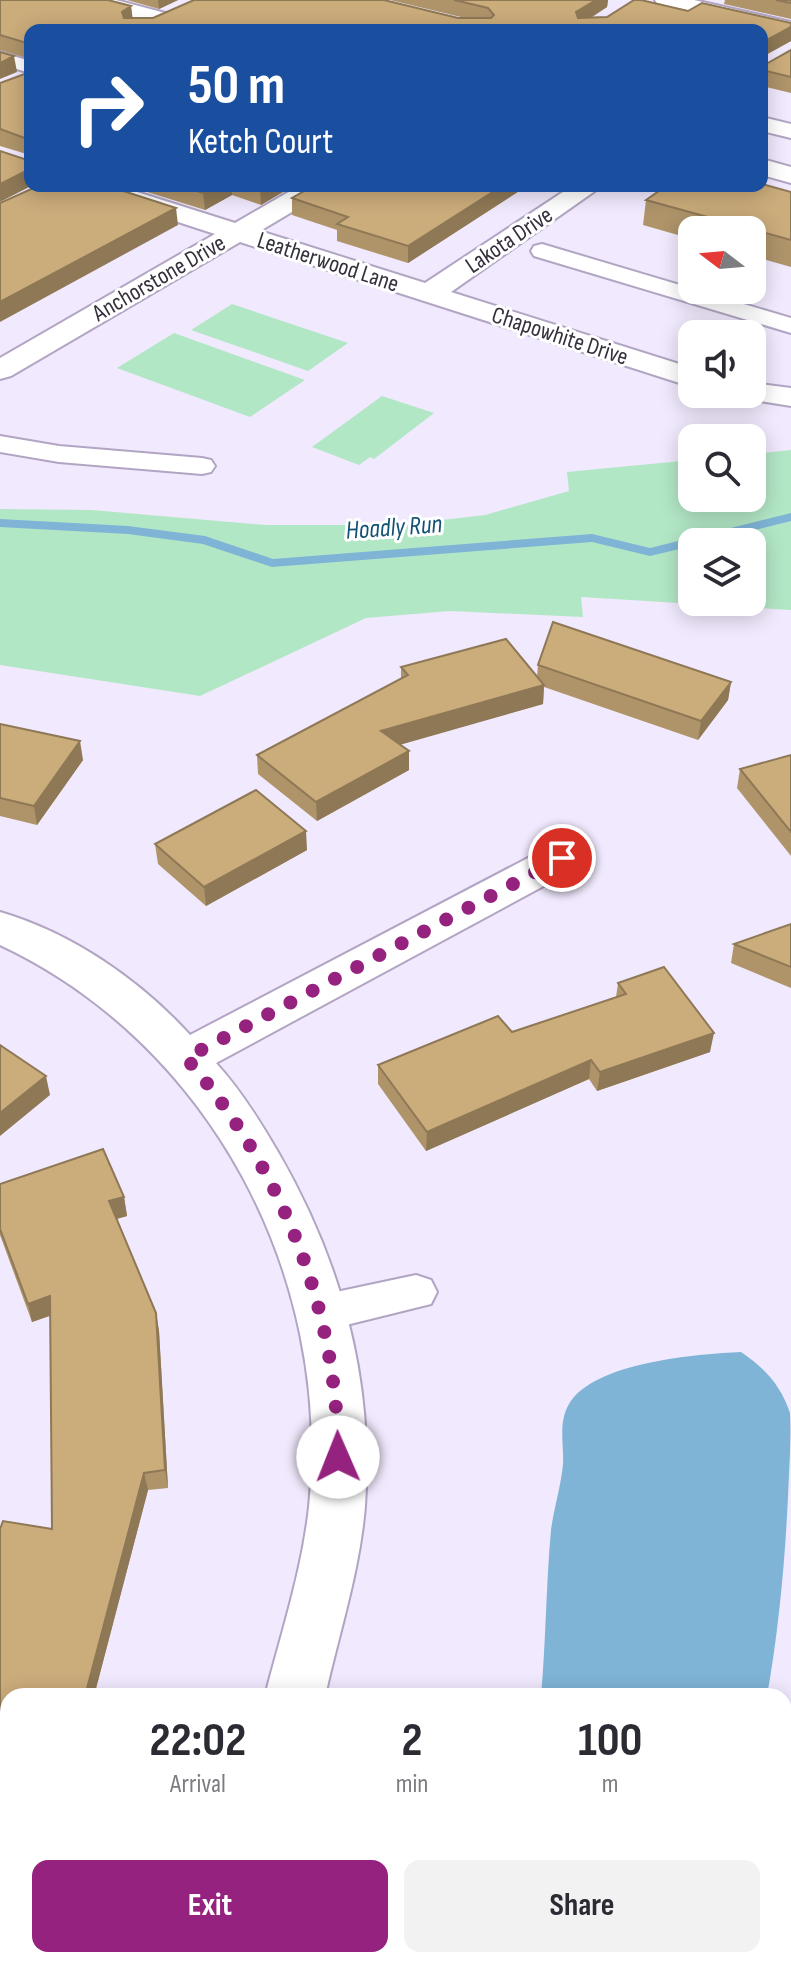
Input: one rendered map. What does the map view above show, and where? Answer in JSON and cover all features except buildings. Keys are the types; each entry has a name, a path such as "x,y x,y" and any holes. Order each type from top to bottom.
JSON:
{"street":[{"path":"91,0 168,16 150,24"},
{"path":"666,0 791,29"},
{"path":"768,125 791,131"},
{"path":"768,169 791,175"},
{"name":"Leatherwood Lane","path":"111,192 428,294"},
{"name":"Anchorstone Drive","path":"0,370 308,192"},
{"name":"Lakota Drive","path":"428,294 580,192"},
{"name":"Chapowhite Drive","path":"428,294 678,374"},
{"path":"766,394 791,397"},
{"path":"186,1058 562,858"},
{"path":"0,927 49,948 95,978 117,994 186,1058 221,1098 272,1183 322,1313 334,1377 338,1486 327,1556 297,1688"}],"lane":[{"path":"0,58 24,65"},
{"path":"542,251 791,326"},
{"path":"0,444 59,454 202,466"},
{"path":"322,1313 416,1292"}],"green space":[{"path":"232,304 348,343 308,371 191,330"},
{"path":"174,333 305,380 250,417 117,368"},
{"path":"382,396 434,413 374,459 370,457 359,465 312,447"},
{"path":"791,450 791,610 766,608 766,528 678,528 678,603 581,597 583,617 450,611 366,618 200,696 0,665 0,509 92,510 266,525 399,525 485,515 569,491 567,472 678,461 678,512 766,512 766,453"}],"water":[{"path":"741,1352 771,1378 790,1413 784,1558 768,1688 541,1688 551,1530 563,1464 564,1418 569,1404 600,1378 648,1363"}],"waterway":[{"name":"Hoadly Run","path":"0,523 128,530 205,540 272,563 592,538 650,552 791,517"}],"route":[{"path":"338,1457 334,1377 322,1313 292,1228 272,1183 221,1098 186,1058 562,858"}]}
